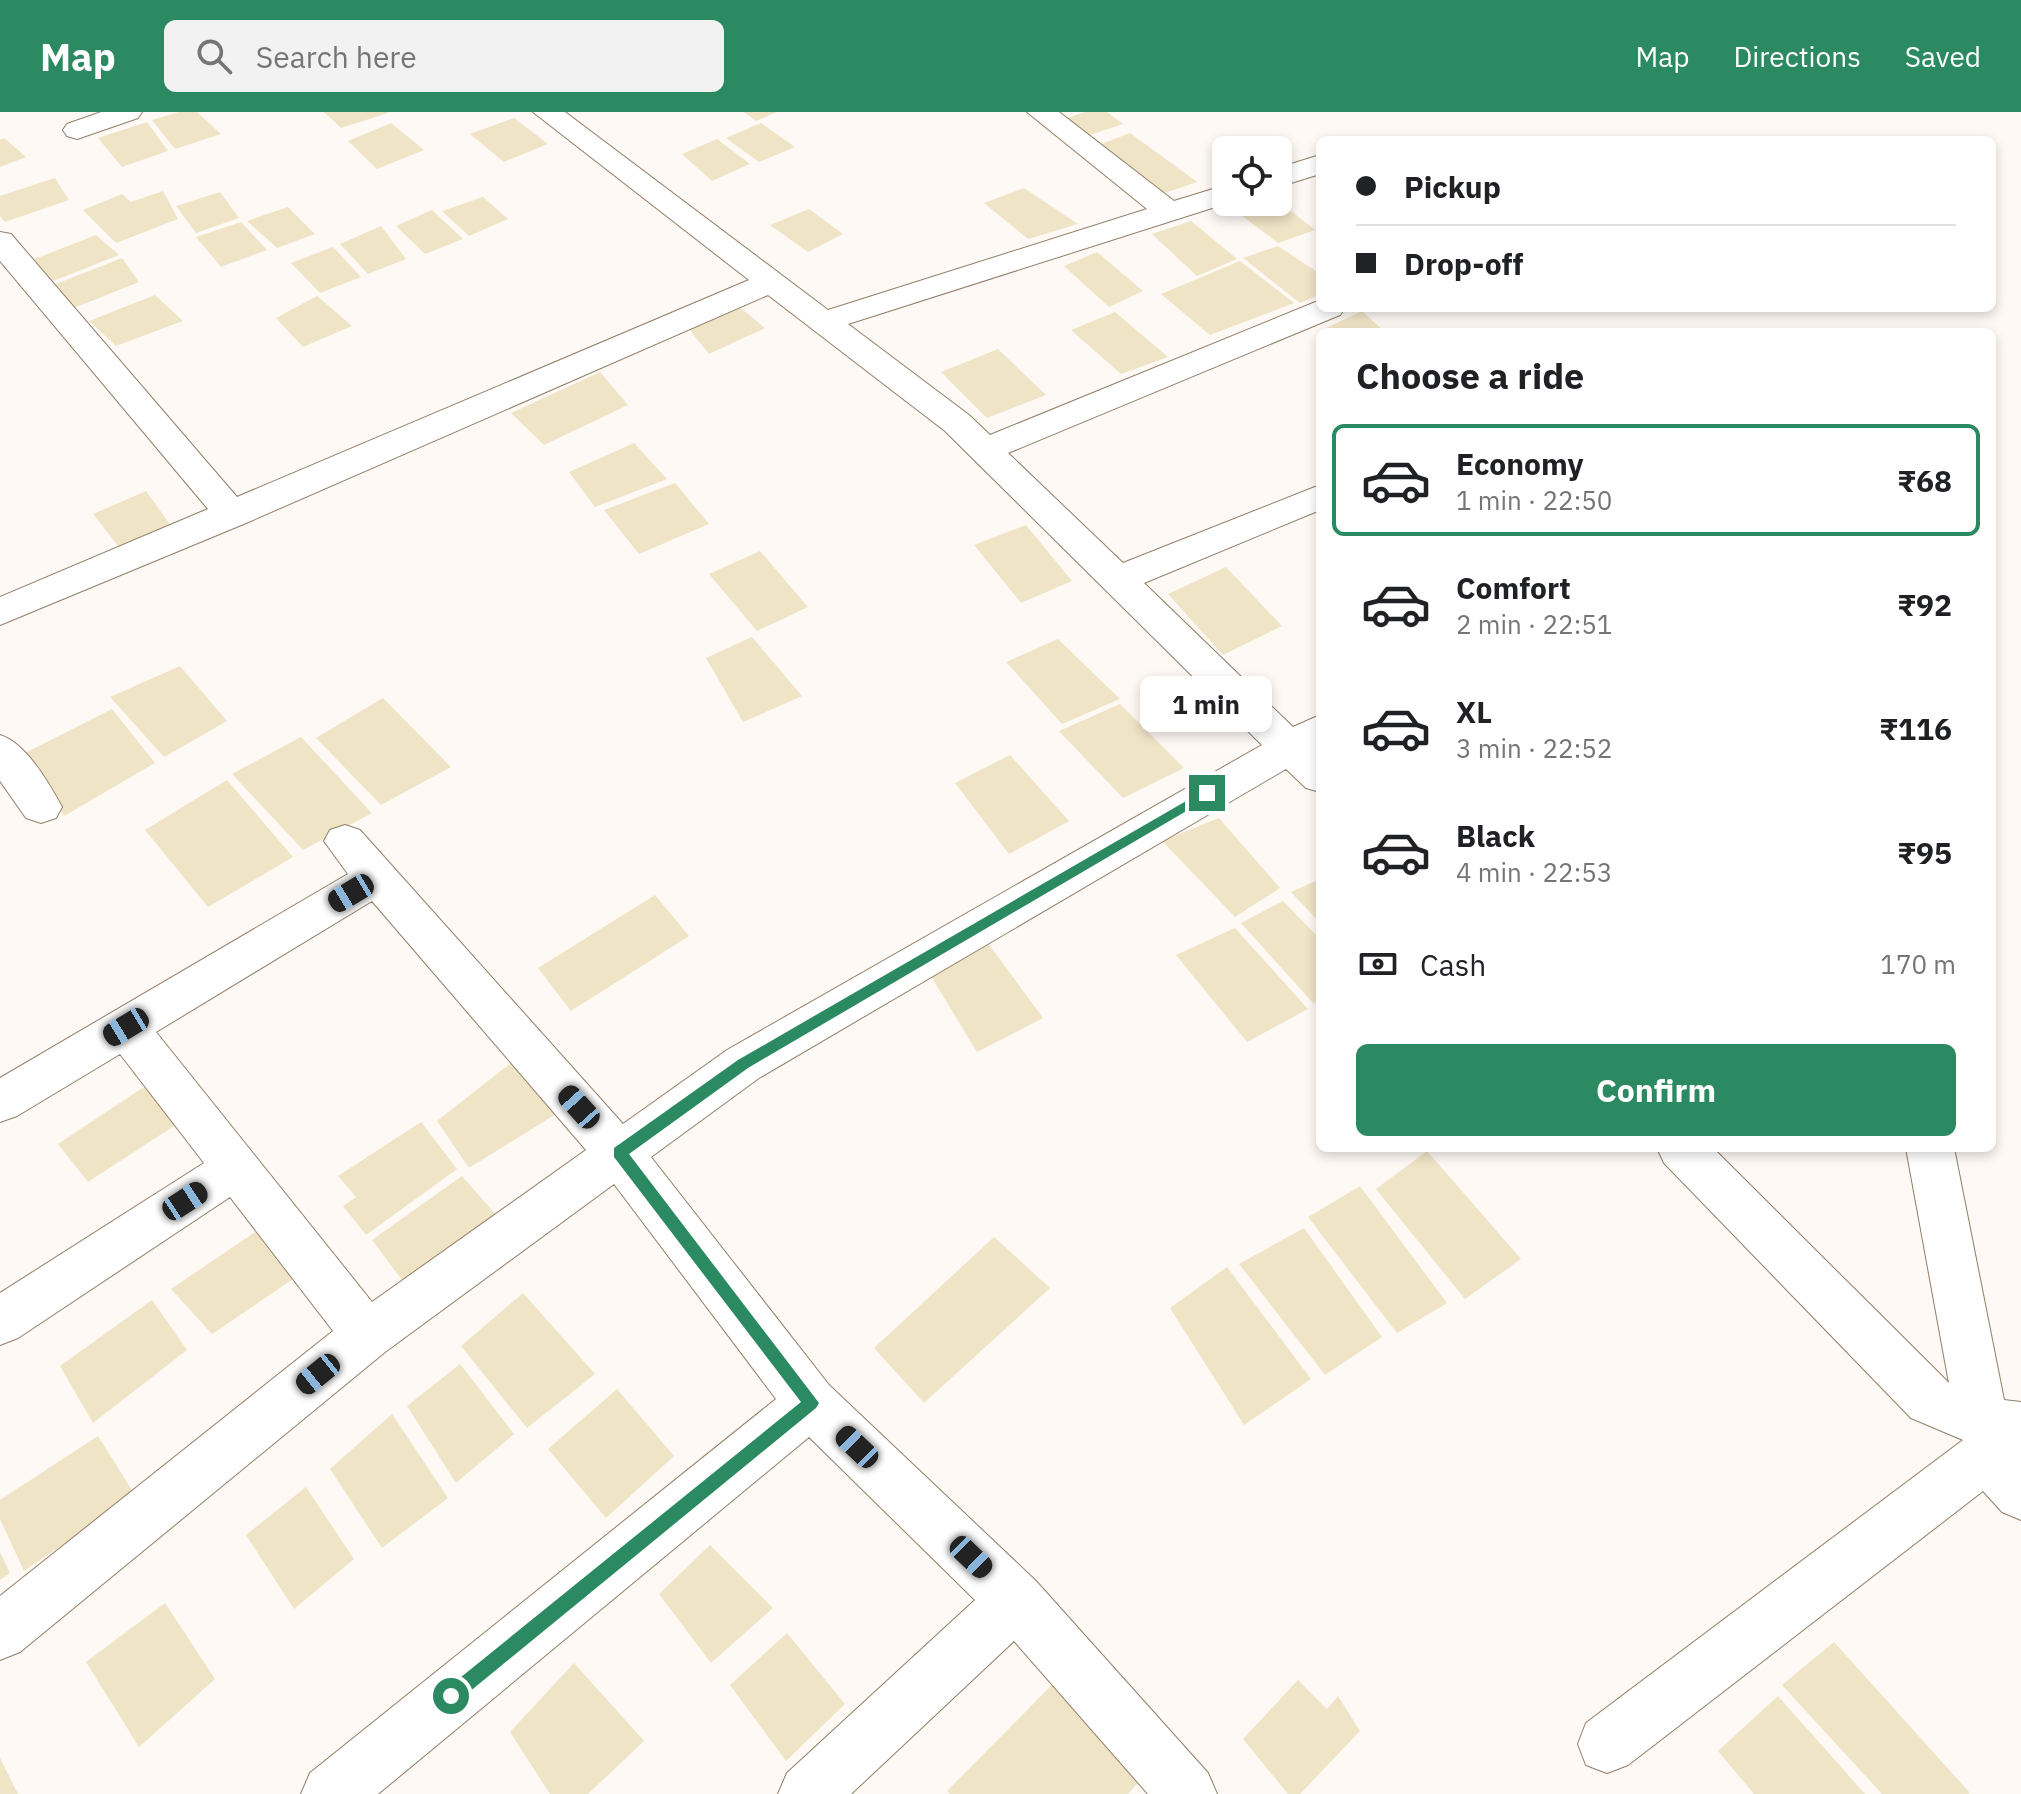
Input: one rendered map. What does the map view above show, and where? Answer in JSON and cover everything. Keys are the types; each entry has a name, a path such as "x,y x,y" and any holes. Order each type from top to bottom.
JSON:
{"street":[{"path":"77,130 128,112"},
{"path":"0,1632 367,1335 743,1064 1310,751 1120,579 957,423 547,112"},
{"path":"1041,112 1169,212"},
{"path":"1292,173 1316,165"},
{"path":"822,322 1212,198"},
{"path":"0,241 233,515"},
{"path":"0,612 770,283"},
{"path":"987,449 1319,312"},
{"path":"1120,579 1316,499"},
{"path":"0,750 41,807"},
{"path":"0,1102 126,1027 360,859 619,1153 811,1403 1016,1601 1187,1794"},
{"path":"126,1027 367,1335"},
{"path":"1685,1152 1908,1381 1929,1400 2006,1446"},
{"path":"1931,1152 2006,1446"},
{"path":"0,1321 237,1167"},
{"path":"331,1794 811,1403"},
{"path":"1607,1744 2006,1446"},
{"path":"808,1794 1016,1601"}],"building":[{"path":"179,112 197,112 221,134 175,149 152,120"},
{"path":"324,112 388,112 388,113 341,128"},
{"path":"744,112 777,112 756,121"},
{"path":"1085,112 1107,112 1123,124 1084,137 1062,120"},
{"path":"514,118 548,144 504,162 470,134"},
{"path":"147,122 168,151 122,167 98,138"},
{"path":"391,123 424,150 377,169 348,141"},
{"path":"761,123 795,147 759,162 726,138"},
{"path":"1130,133 1197,182 1156,196 1096,146"},
{"path":"4,138 26,157 0,167 0,140"},
{"path":"717,139 750,164 712,181 682,154"},
{"path":"55,178 69,200 5,222 0,216 0,196"},
{"path":"1024,188 1078,224 1028,239 984,203"},
{"path":"163,191 178,219 116,243 83,210 122,194 131,202"},
{"path":"220,192 239,218 196,233 176,206"},
{"path":"483,197 508,219 469,236 442,211"},
{"path":"288,207 315,234 277,248 247,221"},
{"path":"809,209 843,234 808,252 770,225"},
{"path":"432,210 463,239 425,254 396,226"},
{"path":"1292,212 1315,230 1278,243 1242,216 1292,216"},
{"path":"1191,221 1237,259 1197,276 1152,234"},
{"path":"241,222 267,250 221,267 196,237"},
{"path":"381,226 406,259 368,274 340,244"},
{"path":"96,235 119,255 53,281 32,260"},
{"path":"1278,246 1316,271 1316,297 1300,303 1243,258"},
{"path":"333,247 361,277 320,293 291,263"},
{"path":"1097,252 1143,291 1109,307 1064,266"},
{"path":"122,258 139,282 74,308 56,284"},
{"path":"1240,261 1294,303 1210,335 1161,294"},
{"path":"155,295 183,321 116,346 89,321"},
{"path":"317,296 352,326 303,347 276,318"},
{"path":"741,308 765,328 709,354 688,328"},
{"path":"1115,312 1168,357 1121,374 1071,330"},
{"path":"1363,312 1381,328 1326,328"},
{"path":"998,349 1046,395 987,418 941,372"},
{"path":"600,372 628,405 544,445 511,413"},
{"path":"634,443 667,479 595,507 569,472"},
{"path":"675,483 709,524 639,554 604,510"},
{"path":"146,491 174,530 123,552 93,514"},
{"path":"1026,525 1072,581 1021,603 974,545"},
{"path":"760,551 808,607 757,631 709,574"},
{"path":"1226,567 1282,626 1223,655 1168,594"},
{"path":"752,637 802,696 743,722 706,658"},
{"path":"1058,639 1120,699 1062,724 1006,662"},
{"path":"180,666 227,721 164,757 110,697"},
{"path":"383,698 451,767 381,805 316,738"},
{"path":"1120,704 1184,768 1123,798 1059,731"},
{"path":"112,709 155,763 64,816 23,754"},
{"path":"301,737 372,813 303,850 232,774"},
{"path":"1010,755 1069,821 1009,854 955,783"},
{"path":"227,780 293,857 208,907 145,830"},
{"path":"1219,818 1280,888 1235,917 1162,841"},
{"path":"1316,881 1316,919 1291,892"},
{"path":"655,895 689,936 571,1011 538,968"},
{"path":"1283,901 1316,935 1316,1002 1313,1003 1241,923"},
{"path":"1235,928 1308,1009 1247,1042 1176,955"},
{"path":"982,935 1043,1018 977,1052 926,968"},
{"path":"511,1063 556,1114 469,1168 437,1121"},
{"path":"150,1083 177,1124 88,1182 58,1144"},
{"path":"421,1122 457,1169 366,1235 343,1206 356,1197 338,1176"},
{"path":"1428,1152 1521,1259 1465,1299 1376,1189"},
{"path":"462,1176 505,1225 411,1292 372,1240"},
{"path":"1360,1186 1447,1303 1397,1333 1308,1217"},
{"path":"261,1228 299,1275 212,1334 171,1289"},
{"path":"1304,1228 1382,1337 1325,1375 1239,1264"},
{"path":"994,1237 1050,1288 924,1403 874,1348"},
{"path":"1227,1267 1311,1379 1244,1425 1170,1308"},
{"path":"523,1293 595,1374 527,1428 461,1346"},
{"path":"152,1300 187,1350 93,1423 60,1366"},
{"path":"460,1364 514,1434 456,1483 407,1406"},
{"path":"617,1389 674,1456 606,1518 548,1449"},
{"path":"392,1414 448,1498 382,1548 330,1469"},
{"path":"98,1436 135,1495 24,1571 0,1519 0,1500"},
{"path":"306,1487 354,1559 294,1609 246,1535"},
{"path":"710,1545 773,1608 711,1663 659,1594"},
{"path":"0,1552 10,1573 0,1580"},
{"path":"165,1603 215,1679 139,1747 86,1662"},
{"path":"787,1633 845,1704 786,1761 730,1685"},
{"path":"1834,1642 1970,1793 1882,1794 1782,1685"},
{"path":"574,1663 644,1741 588,1794 550,1794 510,1732"},
{"path":"1298,1680 1327,1709 1338,1696 1360,1731 1300,1794 1288,1794 1243,1739"},
{"path":"1054,1683 1143,1777 1128,1794 950,1794 947,1791"},
{"path":"1778,1696 1865,1794 1754,1794 1718,1751"},
{"path":"0,1758 18,1794 0,1794"}],"route":[{"path":"451,1696 811,1403 619,1153 743,1064 1207,793"}]}
